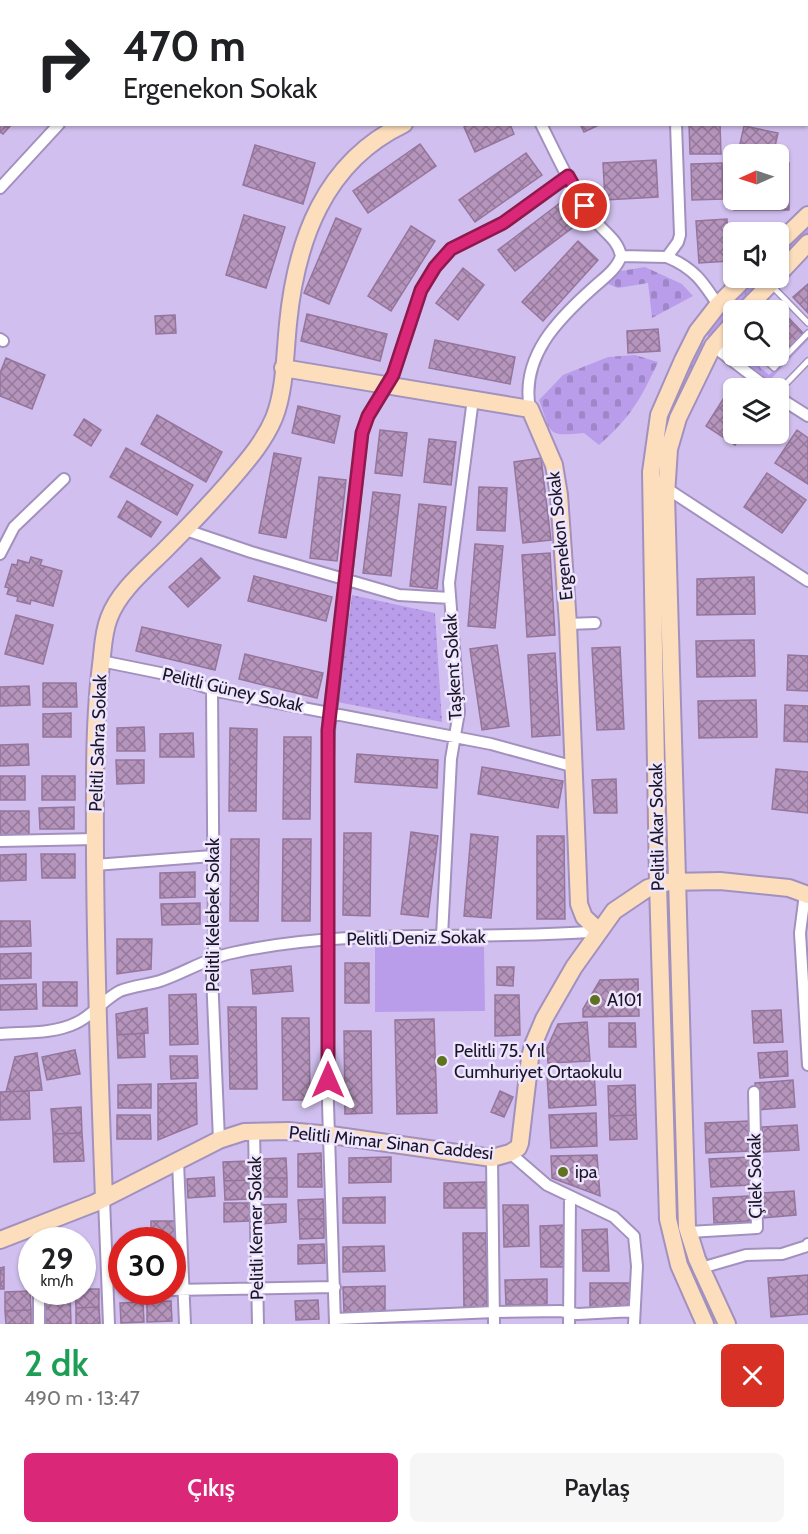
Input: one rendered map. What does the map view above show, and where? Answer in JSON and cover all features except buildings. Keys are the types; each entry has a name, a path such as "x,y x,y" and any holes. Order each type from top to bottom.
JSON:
{"street":[{"path":"0,188 57,126"},
{"name":"Pelitli Sahra Sokak","path":"108,1291 95,865 96,707 104,637 115,606 136,578 186,530 258,447 274,418 284,368 290,307 297,268 311,222 326,195 348,164 383,134 400,126"},
{"path":"542,126 594,220 616,242 621,256 667,257 689,267 718,305"},
{"path":"667,257 678,242 680,235 676,126"},
{"path":"568,176 503,223 451,249 435,267 421,290 399,359 387,385 368,416 362,433 330,713 328,761 329,1134 335,1321 494,1312 578,1314 634,1311"},
{"path":"789,233 808,215"},
{"path":"789,264 808,243"},
{"name":"Ergenekon Sokak","path":"599,931 584,917 579,904 575,767 559,495 554,465 530,409 528,398 530,372 544,341 574,305 614,269 621,256"},
{"name":"Pelitli Akar Sokak","path":"705,1324 679,1265 668,1219 658,884 651,472 656,427 661,409 697,332 735,288"},
{"path":"755,300 766,288"},
{"path":"697,332 755,378"},
{"name":"Pelitli Akar Sokak","path":"723,335 713,346 674,428 669,449 666,488 687,1210 689,1232 701,1268 727,1324"},
{"path":"284,368 530,409"},
{"name":"Taşkent Sokak","path":"442,936 450,821 451,759 459,712 449,583 474,399"},
{"path":"789,403 808,416"},
{"path":"0,554 14,527 64,479"},
{"path":"666,488 808,581"},
{"path":"186,530 251,552 399,595 450,598"},
{"path":"568,624 595,623"},
{"name":"Pelitli Güney Sokak","path":"101,661 170,675 212,689 491,744 575,767"},
{"name":"Pelitli Kelebek Sokak","path":"212,689 213,960 219,1140"},
{"path":"0,842 95,839"},
{"path":"95,865 212,856"},
{"name":"Pelitli Mimar Sinan Caddesi","path":"50,1227 219,1140 254,1131 329,1134 492,1158 510,1153 518,1148 520,1143 530,1058 544,1019 564,984 614,911 648,888 658,884 679,882 731,883 789,888 806,894"},
{"path":"806,894 801,933 808,1065"},
{"name":"Pelitli Deniz Sokak","path":"0,1034 52,1030 77,1023 121,991 160,981 229,953 252,949 328,940 522,936 599,931"},
{"name":"Çilek Sokak","path":"689,1232 756,1228 754,1092"},
{"name":"Pelitli Kemer Sokak","path":"254,1131 258,1324"},
{"path":"510,1153 547,1185 614,1217 634,1236 637,1266 634,1324"},
{"path":"492,1158 494,1324"},
{"path":"178,1162 178,1227"},
{"path":"569,1324 570,1197"},
{"name":"Pelitli Mimar Sinan Caddesi","path":"0,1240 18,1237"},
{"path":"701,1268 746,1255 782,1254 808,1244"},
{"path":"186,1290 335,1287"},
{"path":"39,1305 39,1324"},
{"name":"Pelitli Sahra Sokak","path":"108,1305 109,1324"},
{"path":"181,1305 184,1324"}],"lane":[{"path":"782,288 808,323"},
{"path":"789,353 808,333"},
{"path":"789,383 808,361"}],"green space":[{"path":"808,219 808,250 789,269 789,239"},
{"path":"645,267 682,284 693,296 652,318 648,283 618,288 606,283 615,272"},
{"path":"741,288 770,288 758,300 729,300"},
{"path":"723,307 723,336 716,343 701,329"},
{"path":"695,337 711,350 678,418 661,409"},
{"path":"808,337 808,340 789,360 789,356"},
{"path":"635,355 658,362 634,407 619,426 599,445 584,433 562,434 552,431 539,400 563,375 608,357"},
{"path":"752,366 759,366 769,375 778,366 783,366 772,378 766,378"},
{"path":"352,595 435,613 442,722 337,702"},
{"path":"375,945 484,947 485,1011 375,1012"}],"place":[{"name":"A101","path":"595,1000"},
{"name":"Pelitli 75. Yıl Cumhuriyet Ortaokulu","path":"442,1061"},
{"name":"ipa","path":"563,1172"}],"route":[{"path":"328,1080 328,730 362,433 368,416 393,375 421,290 435,267 451,249 503,223 568,176 585,206"}]}
